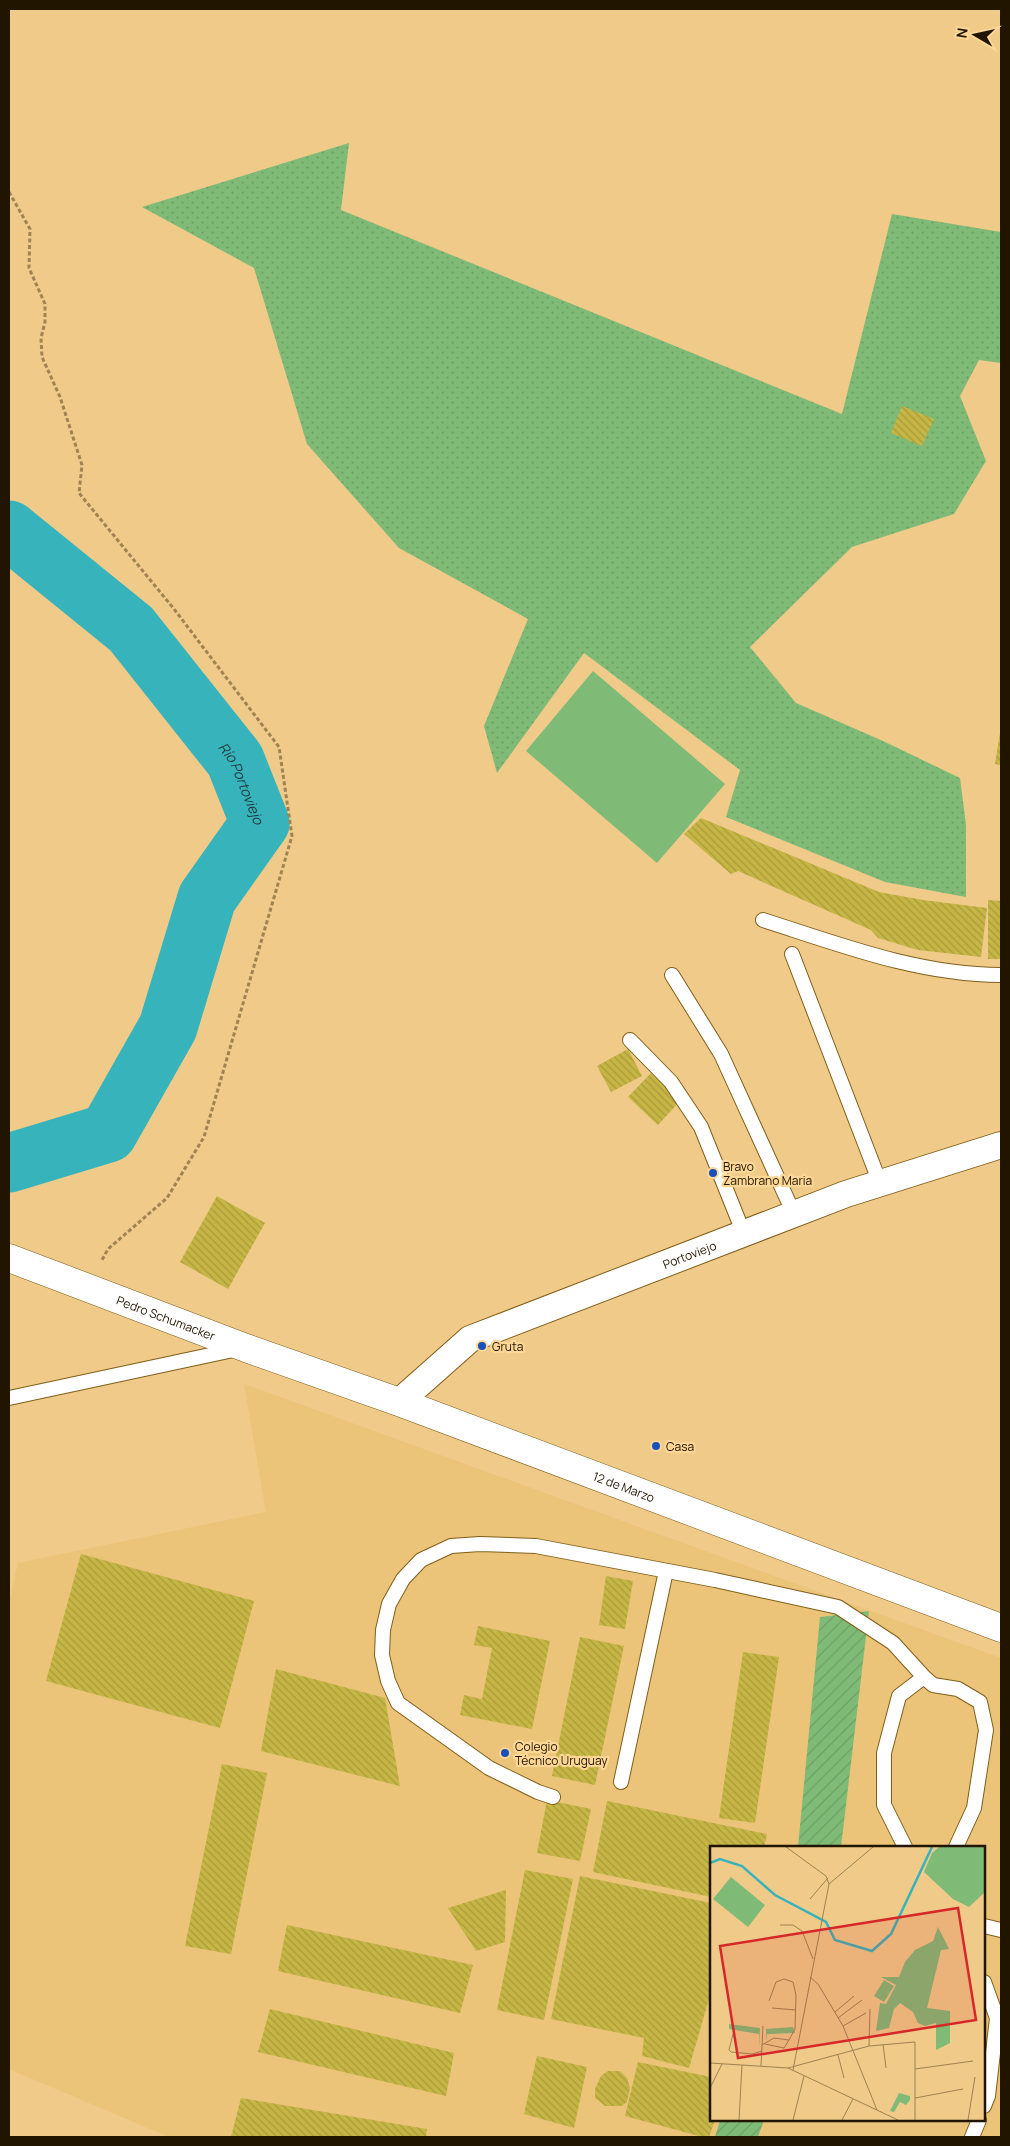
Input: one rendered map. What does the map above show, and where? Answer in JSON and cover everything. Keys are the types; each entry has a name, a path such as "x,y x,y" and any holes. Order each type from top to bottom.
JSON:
{"street":[{"name":"Portoviejo","path":"399,1402 470,1339 794,1214 880,1183 1001,1145"},
{"name":"Pedro Schumacker","path":"9,1258 246,1348"},
{"name":"12 de Marzo","path":"246,1348 399,1402 1001,1628"}],"lane":[{"path":"763,920 852,948 934,970 1001,976"},
{"path":"792,954 880,1183"},
{"path":"672,975 721,1054 794,1214"},
{"path":"630,1040 671,1082 701,1127 744,1234"},
{"path":"9,1398 246,1348"},
{"path":"553,1797 538,1792 489,1768 398,1703 388,1681 382,1654 384,1630 389,1604 403,1580 421,1560 451,1546 480,1544 536,1546 838,1607 893,1643 933,1685 958,1689 980,1702 986,1730 974,1808 956,1846"},
{"path":"621,1782 666,1571"},
{"path":"904,1846 884,1805 884,1753 899,1696 924,1677"},
{"path":"985,1926 1001,1930"},
{"path":"985,1985 997,2018 988,2096 985,2104"},
{"path":"972,2137 979,2121"}],"path":[{"path":"9,192 30,229 28,268 45,304 45,322 41,338 42,357 60,397 82,465 79,493 174,609 280,747 292,836 204,1137 167,1198 108,1249 86,1287"}],"shaded area":[{"name":"Colegio Técnico Uruguay","path":"244,1384 1001,1658 1001,2137 169,2137 9,2069 9,1604 18,1563 266,1512"}],"green space":[{"path":"349,143 341,210 842,414 892,214 1001,232 1001,363 979,360 960,396 986,461 954,514 852,547 750,647 796,703 883,741 960,778 966,825 966,897 885,882 726,817 740,770 584,653 497,773 484,726 528,619 399,548 307,444 254,268 142,207"},
{"path":"593,671 725,784 657,863 526,751"},
{"path":"869,1611 841,1846 798,1846 820,1617"},
{"path":"720,2121 764,2121 758,2137 715,2137"}],"building":[{"path":"902,406 934,419 922,446 891,433"},
{"path":"1001,733 1001,765 995,764"},
{"path":"701,818 879,892 987,908 981,957 918,950 878,938 871,930 738,871 731,874 684,834"},
{"path":"988,900 1001,901 1001,959 988,959"},
{"path":"628,1049 642,1076 611,1092 597,1066"},
{"path":"651,1073 681,1100 658,1125 628,1097"},
{"path":"217,1196 265,1223 228,1289 180,1262"},
{"path":"81,1554 254,1601 220,1728 46,1681"},
{"path":"606,1576 633,1581 625,1629 599,1625"},
{"path":"478,1626 550,1641 532,1729 460,1715 464,1695 482,1699 492,1648 474,1645"},
{"path":"580,1637 624,1646 595,1785 552,1776"},
{"path":"743,1652 779,1657 755,1823 719,1818"},
{"path":"276,1669 385,1698 400,1786 261,1751"},
{"path":"222,1764 267,1773 231,1954 185,1946"},
{"path":"547,1800 591,1809 580,1861 537,1853"},
{"path":"607,1801 767,1834 764,1846 710,1846 710,1897 593,1872"},
{"path":"525,1870 573,1879 544,2020 497,2010"},
{"path":"580,1876 710,1903 710,1995 689,2068 642,2056 644,2038 551,2019"},
{"path":"506,1890 505,1942 476,1951 448,1908"},
{"path":"287,1925 473,1965 460,2013 278,1971"},
{"path":"270,2009 454,2053 446,2096 258,2052"},
{"path":"537,2056 587,2067 574,2128 524,2114"},
{"path":"638,2062 710,2077 710,2121 715,2121 709,2137 625,2116"},
{"path":"608,2071 620,2071 627,2078 630,2088 627,2102 622,2106 605,2106 595,2098 595,2089 601,2076"},
{"path":"241,2098 427,2129 426,2137 231,2137"}],"waterway":[{"name":"Río Portoviejo","path":"9,530 131,629 235,760 260,823 207,898 168,1027 108,1133 9,1163"}],"place":[{"name":"Bravo Zambrano Maria","path":"713,1173"},
{"name":"Gruta","path":"482,1346"},
{"name":"Casa","path":"656,1446"},
{"name":"Colegio Técnico Uruguay","path":"505,1753"}]}
